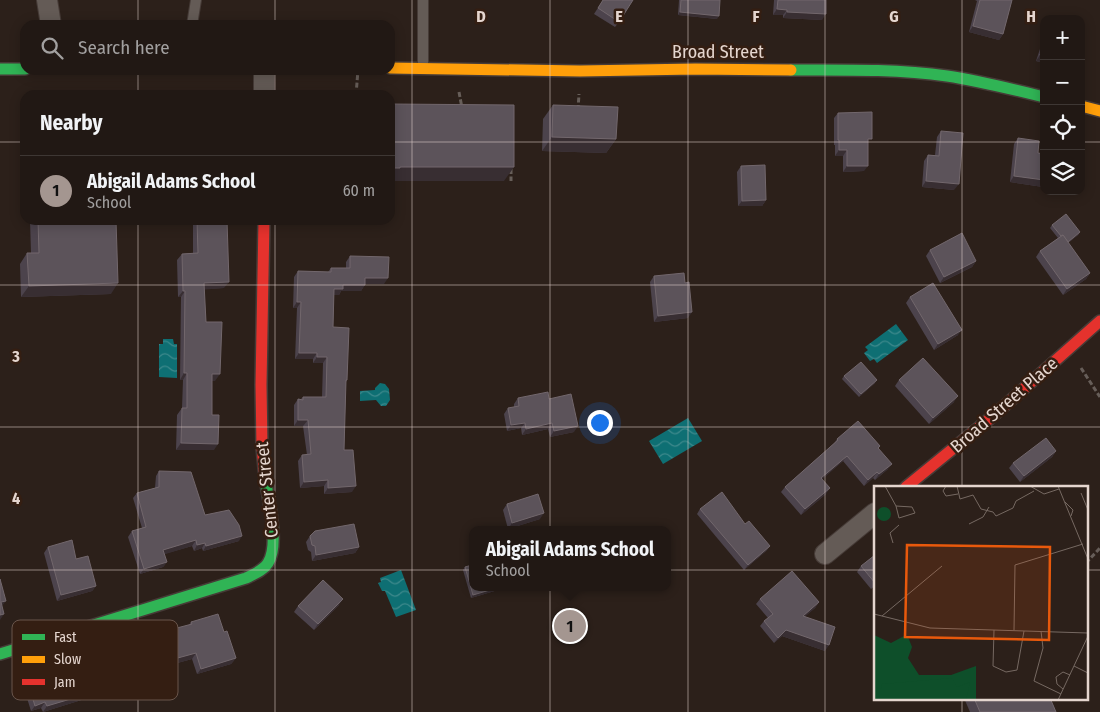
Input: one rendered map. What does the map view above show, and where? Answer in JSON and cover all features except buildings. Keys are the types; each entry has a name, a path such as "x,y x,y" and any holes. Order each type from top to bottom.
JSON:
{"street":[{"path":"47,0 50,20"},
{"name":"Broad Street","path":"395,68 580,71 695,69 873,70 946,76 983,82 1040,96"},
{"path":"0,69 20,69"},
{"path":"264,75 264,90"},
{"path":"1085,107 1100,111"},
{"name":"Center Street","path":"110,620 259,573 272,556 273,531 263,468 262,440 264,225"},
{"name":"Broad Street Place","path":"907,486 993,416 1100,321"},
{"path":"825,554 874,514"},
{"name":"Center Street","path":"0,654 12,650"}],"lane":[{"path":"193,20 196,0"},
{"path":"423,0 423,69"}],"path":[{"path":"356,90 358,75"},
{"path":"511,165 511,181"},
{"path":"1068,349 1100,397"},
{"path":"1088,561 1100,548"}],"water":[{"path":"896,324 908,340 877,363 874,359 870,361 864,353 868,350 865,347"},
{"path":"163,339 173,339 174,344 177,344 177,378 159,377 159,344 163,344"},
{"path":"380,383 385,384 389,389 390,400 386,406 381,406 376,400 360,401 360,391 375,390"},
{"path":"688,418 702,441 663,464 649,441"},
{"path":"401,570 416,610 396,617 385,591 382,591 378,583 381,582 380,578"}],"traffic: fast":[{"path":"0,69 20,69"},
{"path":"791,70 869,70 928,74 972,80 1040,96"},
{"path":"110,620 246,578 266,566 271,555 273,533 265,478"},
{"path":"0,654 12,650"}],"traffic: slow":[{"path":"395,68 580,71 791,70"},
{"path":"1085,107 1100,111"}],"traffic: jam":[{"path":"264,225 261,385 262,447 265,478"},
{"path":"907,486 993,416 1100,321"}],"place":[{"name":"Abigail Adams School","path":"570,626"}]}
